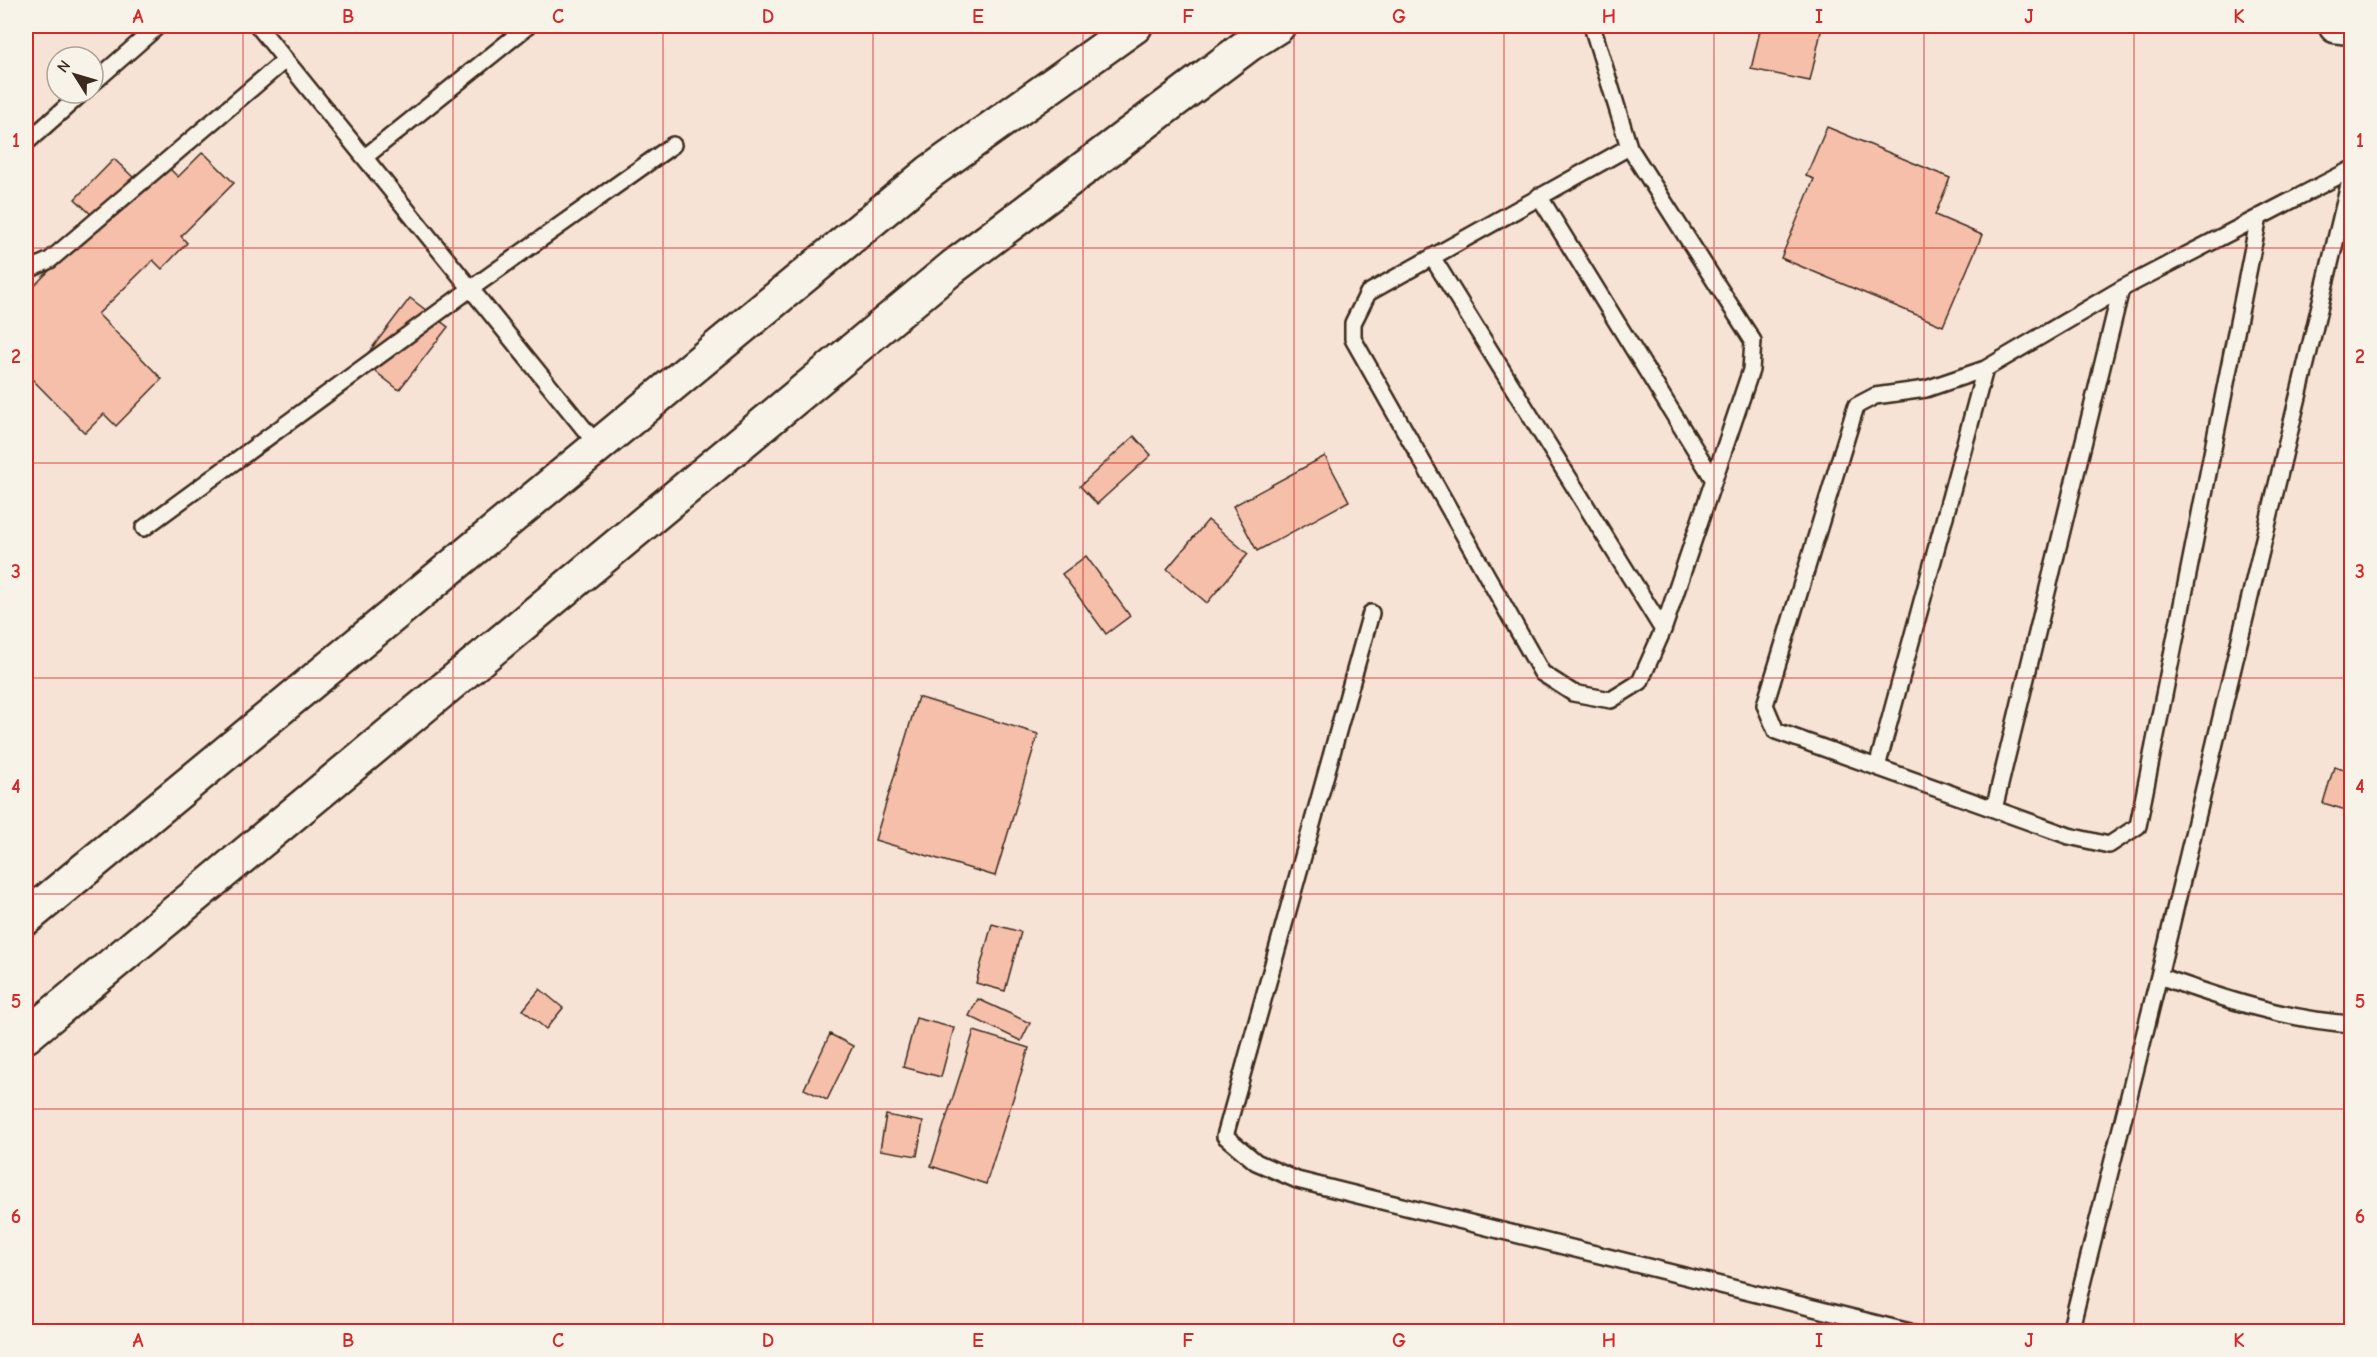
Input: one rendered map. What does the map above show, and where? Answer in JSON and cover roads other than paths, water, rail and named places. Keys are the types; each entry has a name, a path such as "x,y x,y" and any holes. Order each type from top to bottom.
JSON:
{"main road":[{"path":"26,918 930,172 1135,26"},
{"path":"26,1036 953,267 1248,45 1278,26"},
{"path":"2336,26 2352,28"}],"lane":[{"path":"105,72 158,26"},
{"path":"258,26 469,290 598,446"},
{"path":"365,157 528,26"},
{"path":"1592,26 1629,147 1753,341 1751,370 1663,630 1640,682 1611,700 1573,693 1542,673 1353,339 1353,323 1368,293 1629,147"},
{"path":"26,266 33,268 50,260 285,60"},
{"path":"26,143 69,105"},
{"path":"144,528 469,290 673,145"},
{"path":"2259,217 2138,826 2109,845 2069,836 1776,731 1765,705 1856,406 1875,396 1926,389 1985,369 2121,289 2259,217 2352,170"},
{"path":"2070,1332 2159,976 2352,170"},
{"path":"1539,196 1714,480"},
{"path":"1432,257 1663,630"},
{"path":"1994,809 2121,289"},
{"path":"1877,767 1985,369"},
{"path":"1371,613 1225,1136 1256,1162 1297,1180 1910,1332"},
{"path":"2159,976 2210,994 2308,1019 2352,1024"}]}
